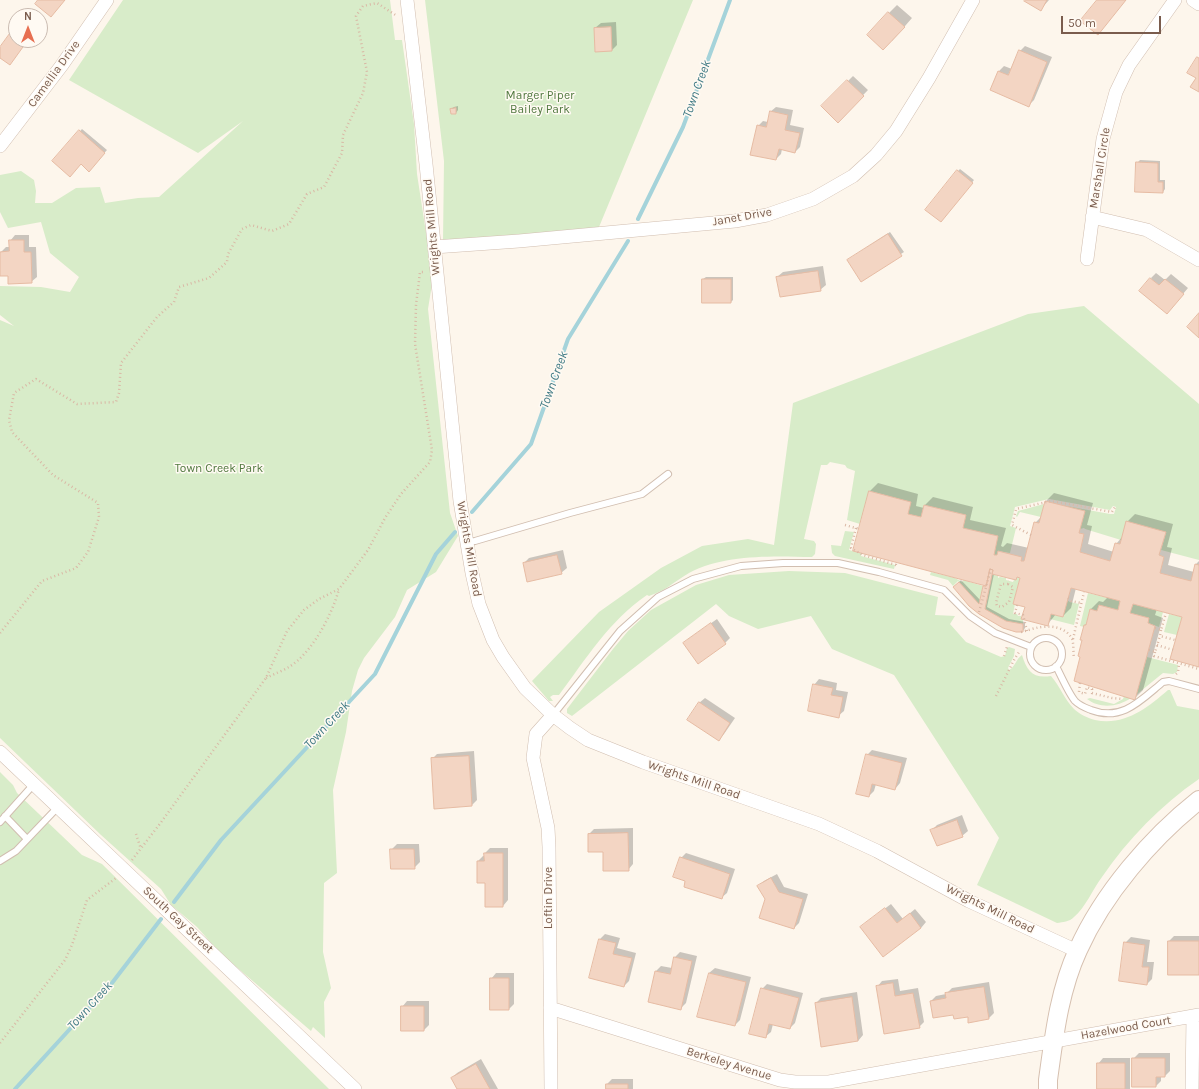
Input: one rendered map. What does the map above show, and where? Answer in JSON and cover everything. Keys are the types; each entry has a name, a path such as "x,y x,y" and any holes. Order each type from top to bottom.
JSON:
{"main road":[{"path":"1048,1089 1053,1042 1063,996 1077,951 1106,901 1138,859 1175,821 1199,800"}],"street":[{"name":"Camellia Drive","path":"0,146 62,65 107,0"},
{"name":"Wrights Mill Road","path":"407,0 466,542 479,604 493,640 503,657 525,688 553,715 588,740 643,762 819,824 877,850 969,901 1077,951"},
{"name":"Janet Drive","path":"434,247 519,241 735,221 768,215 813,199 853,176 876,155 896,132 929,78 973,0"},
{"name":"Marshall Circle","path":"1087,259 1103,139 1116,92 1129,65 1175,0"},
{"path":"1193,0 1199,4"},
{"path":"1092,217 1147,230 1199,260"},
{"name":"Loftin Drive","path":"551,1089 548,828 534,758 536,734 553,715"},
{"name":"South Gay Street","path":"0,752 354,1088"},
{"name":"Berkeley Avenue","path":"550,1008 726,1064 780,1080 795,1082 829,1082 1053,1042"},
{"path":"1192,1089 1196,1016"},
{"name":"Hazelwood Court","path":"1053,1042 1196,1016"}],"lane":[{"path":"466,542 494,536 570,513 642,494 668,474"},
{"path":"553,715 620,631 658,597 693,579 742,566 783,563 838,563 880,572 944,590 970,616 995,633 1031,647"},
{"path":"1049,638 1058,642 1062,652 1062,658 1056,666 1046,670 1036,667 1030,658 1031,647 1038,639 1049,638"},
{"path":"1056,666 1075,701 1084,708 1101,714 1117,714 1133,707 1163,682 1169,681 1199,689"},
{"path":"0,822 34,784"},
{"path":"0,861 16,851 58,807"},
{"path":"5,816 27,839"}],"path":[{"path":"0,634 42,581 76,568 88,552 99,517 98,503 53,475 12,432 9,420 14,393 36,379 77,404 116,402 119,393 120,363 157,317 174,302 179,287 209,278 227,262 228,254 242,229 251,225 272,231 289,224 307,194 324,187 342,153 343,135 363,93 368,72 356,16 363,6 377,3 409,25"},
{"path":"266,678 290,666 307,651 317,637 335,603 339,589 368,550 385,518 401,494 430,462 432,450 415,344 416,305 420,272 429,272"},
{"path":"1031,535 1012,525 1016,509 1051,501 1112,512 1115,507"},
{"path":"845,526 859,529"},
{"path":"978,616 992,570"},
{"path":"1009,582 1012,587 1009,602 1002,608 997,606 996,603 1000,584 1009,582"},
{"path":"130,862 266,678 288,631 304,610 319,599 339,589"},
{"path":"1074,658 1073,640 1084,592"},
{"path":"1068,598 1071,601 1081,604"},
{"path":"1017,605 1015,613 1022,615 1027,631"},
{"path":"1166,613 1154,656 1199,669"},
{"path":"1018,633 1035,628 1054,626 1068,633 1073,640"},
{"path":"1155,628 1161,630"},
{"path":"1160,636 1175,640"},
{"path":"1157,645 1173,650"},
{"path":"1149,650 1155,652"},
{"path":"996,696 1019,652"},
{"path":"1171,674 1178,672 1179,664"},
{"path":"1080,683 1079,692 1085,694"},
{"path":"1084,697 1087,687 1092,689 1092,693 1123,699"},
{"path":"136,834 141,849"},
{"path":"0,1043 65,960 72,945 87,900 116,879"}],"green space":[{"name":"Town Creek Park","path":"123,0 390,0 395,40 402,40 414,124 417,174 433,278 428,309 450,513 458,536 436,572 407,590 395,617 364,658 358,670 352,691 346,732 333,790 337,873 324,883 323,952 331,988 324,1002 325,1038 313,1027 311,1031 219,952 197,927 171,905 161,889 101,835 0,738 0,320 14,326 0,315 0,286 41,287 70,292 79,277 50,253 41,222 8,228 0,212 0,175 21,171 34,180 36,191 35,203 52,203 76,188 100,187 105,203 138,198 159,197 243,121 198,153 69,80"},
{"name":"Marger Piper Bailey Park","path":"425,0 693,0 599,227 451,243 443,241 444,161"},
{"path":"1084,306 1199,404 1199,560 1161,550 1166,532 1121,540 1084,528 1080,529 1085,511 1061,505 1110,514 1114,514 1116,507 1113,506 1110,510 1049,499 1015,507 1010,526 1016,528 1010,553 998,551 997,555 994,555 998,536 963,528 966,515 924,505 921,517 908,514 910,502 870,491 860,524 847,520 855,471 847,468 845,465 830,462 827,465 821,465 804,539 814,541 816,544 815,554 812,557 781,556 733,559 718,562 689,573 663,590 649,596 647,595 633,605 599,641 559,695 553,695 550,697 553,701 549,701 532,681 599,612 661,568 702,546 748,539 774,545 793,403 1028,314"},
{"path":"1044,504 1041,517 1020,512 1017,517 1016,516 1018,511"},
{"path":"845,531 854,532 849,550 861,553 861,556 895,565 894,569 835,556 832,553 831,545 841,546"},
{"path":"789,571 845,573 938,597 935,615 955,616 950,624 966,642 1001,657 1005,656 1007,648 1009,647 1015,649 1014,656 1008,668 1009,670 1022,655 1026,665 1032,673 1045,677 1051,676 1074,709 1095,720 1106,721 1126,718 1144,709 1170,690 1177,706 1199,710 1199,779 1158,811 1134,836 1112,863 1078,913 1066,922 1057,923 977,885 999,838 894,675 832,649 811,616 758,629 729,616 716,604 572,716 567,713 567,709 613,649 628,631 651,610 696,585 729,575"},
{"path":"931,572 955,578 962,582 963,580 983,586 979,604 958,581 953,586 948,580 930,575"},
{"path":"992,574 998,576 998,578 1006,578 1006,580 1013,582 1017,577 1020,578 1013,604 1015,604 1013,614 1021,616 1023,624 1006,621 985,610"},
{"path":"1088,593 1120,601 1118,610 1099,605 1097,611 1090,609 1086,625 1084,625 1084,627 1080,626"},
{"path":"1067,600 1079,604 1074,625 1050,619 1051,614 1063,617"},
{"path":"1133,604 1163,612 1159,627 1148,623 1149,618 1130,613"},
{"path":"1169,614 1182,617 1177,635 1164,632"},
{"path":"1147,657 1178,665 1177,672 1173,674 1163,673 1136,695"},
{"path":"1124,696 1131,698 1109,706 1098,704 1087,699 1090,698 1114,704 1123,699"},
{"path":"0,772 13,785 17,793 82,855 102,864 329,1089 0,1089"}],"building":[{"path":"38,0 65,0 51,17 48,15 48,8 40,8 35,4"},
{"path":"1047,0 1041,11 1024,1"},
{"path":"1097,0 1126,0 1098,35 1080,21"},
{"path":"888,12 905,27 883,50 867,35"},
{"path":"611,27 612,51 595,52 594,28"},
{"path":"8,36 8,48 22,48 10,65 0,58 0,47"},
{"path":"1019,50 1047,62 1029,107 990,90 998,71 1008,75"},
{"path":"1197,57 1199,58 1199,92 1190,87 1196,78 1187,73"},
{"path":"847,80 864,96 838,123 821,106"},
{"path":"456,108 456,114 451,114 450,109"},
{"path":"770,111 788,115 785,130 800,133 795,153 779,149 776,160 750,155 757,125 766,127"},
{"path":"79,130 105,153 89,172 81,164 70,177 52,161"},
{"path":"1136,162 1158,163 1158,182 1163,182 1163,193 1135,192"},
{"path":"957,170 973,183 941,222 925,210"},
{"path":"888,234 902,256 861,282 847,260"},
{"path":"9,240 24,240 24,252 31,252 32,283 8,284 8,276 0,276 0,252 9,251"},
{"path":"818,271 821,291 780,297 776,277"},
{"path":"1150,278 1159,285 1165,279 1184,294 1167,314 1139,291"},
{"path":"702,279 731,279 731,303 702,303"},
{"path":"1199,313 1199,338 1187,327"},
{"path":"869,491 911,502 908,514 921,517 924,505 966,515 963,528 998,536 994,555 997,555 998,551 1022,557 1021,561 1024,561 1034,522 1039,523 1045,501 1085,511 1079,533 1084,534 1080,552 1110,561 1115,543 1120,544 1126,521 1166,532 1159,555 1164,557 1160,573 1191,581 1195,564 1199,565 1199,667 1170,659 1182,617 1133,604 1130,613 1149,618 1148,623 1155,626 1135,700 1074,681 1080,657 1078,656 1082,640 1080,640 1090,609 1097,611 1099,605 1118,610 1120,601 1071,588 1063,617 1051,614 1048,626 1021,619 1025,607 1013,604 1020,578 1017,577 1016,580 992,574 993,570 990,569 986,586 853,551"},
{"path":"557,555 562,574 527,582 523,563"},
{"path":"990,569 993,570 985,609 1006,621 1023,624 1023,632 1016,632 1003,628 979,614 969,606 953,587 959,582 979,604 983,586 986,586"},
{"path":"711,623 726,644 698,664 683,643"},
{"path":"813,684 833,688 831,695 843,697 839,718 808,711"},
{"path":"699,702 730,723 719,741 687,720"},
{"path":"866,754 902,763 895,790 872,784 869,797 856,794"},
{"path":"469,756 472,806 434,809 431,758"},
{"path":"957,820 963,837 937,846 930,830"},
{"path":"628,833 629,871 603,871 603,852 588,852 588,834"},
{"path":"390,849 414,849 415,869 391,869"},
{"path":"484,853 503,853 503,907 485,907 485,883 477,883 477,861 484,861"},
{"path":"680,857 730,874 722,899 684,887 685,881 673,877"},
{"path":"771,878 779,892 803,899 794,929 759,918 765,899 757,886"},
{"path":"885,908 897,923 910,913 921,928 883,957 860,927"},
{"path":"599,939 616,943 613,954 632,958 624,987 589,978"},
{"path":"1168,941 1199,941 1199,975 1168,975"},
{"path":"1124,942 1145,945 1142,967 1149,967 1147,985 1119,981"},
{"path":"674,957 692,961 681,1010 648,1002 655,971 670,974"},
{"path":"709,973 746,982 735,1026 697,1017"},
{"path":"490,978 509,978 509,1010 490,1010"},
{"path":"893,983 895,996 913,993 920,1028 884,1034 876,986"},
{"path":"984,987 989,1019 968,1023 968,1017 954,1019 953,1015 933,1018 930,1001 946,998 945,993"},
{"path":"761,988 799,998 790,1029 769,1024 766,1038 749,1034"},
{"path":"852,997 858,1041 821,1047 815,1003"},
{"path":"401,1006 424,1006 424,1031 401,1031"},
{"path":"1132,1058 1165,1058 1165,1077 1156,1077 1156,1087 1132,1087"},
{"path":"1097,1063 1125,1063 1125,1089 1097,1089"},
{"path":"476,1064 490,1089 457,1089 451,1078"},
{"path":"606,1084 628,1084 628,1089 606,1089"}],"waterway":[{"name":"Town Creek","path":"638,219 683,127 730,0"},
{"name":"Town Creek","path":"472,512 531,444 568,339 628,241"},
{"name":"Town Creek","path":"174,902 221,840 375,674 436,554 455,532"},
{"name":"Town Creek","path":"15,1089 112,983 161,919"}]}
